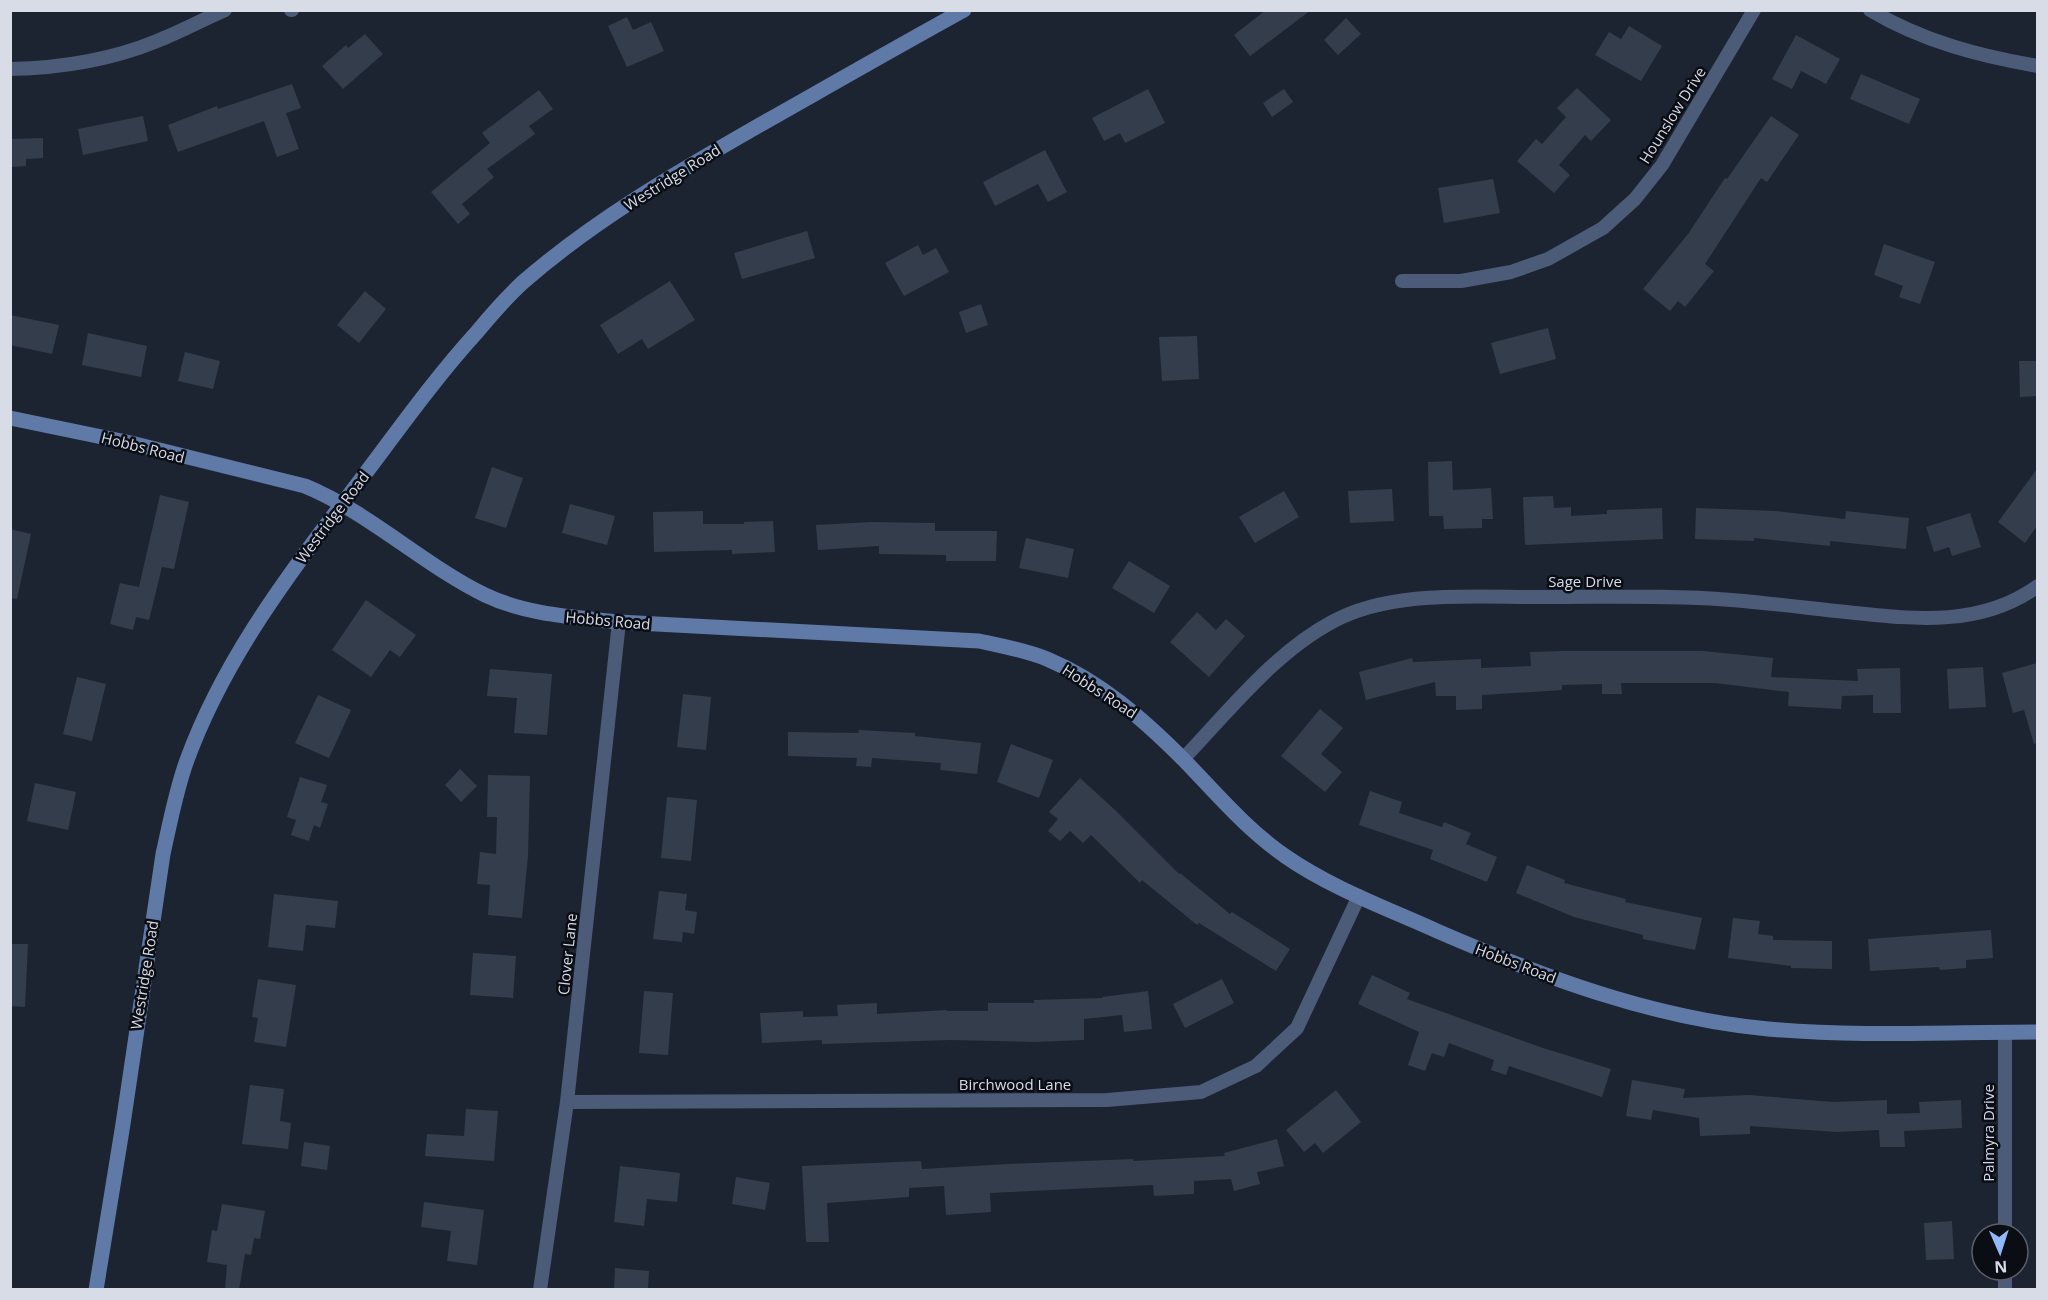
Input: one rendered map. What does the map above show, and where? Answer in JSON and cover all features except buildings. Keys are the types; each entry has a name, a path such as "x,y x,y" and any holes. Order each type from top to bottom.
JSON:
{"street":[{"path":"10,69 56,67 119,54 156,41 225,10"},
{"name":"Westridge Road","path":"96,1290 163,854 186,762 212,699 251,630 452,359 514,291 562,250 647,190 964,10"},
{"name":"Hounslow Drive","path":"1402,281 1461,281 1511,272 1548,259 1603,228 1635,199 1662,165 1754,10"},
{"path":"1870,10 1890,22 1949,46 1996,59 2037,66"},
{"name":"Hobbs Road","path":"10,418 100,436 305,486 381,528 463,583 487,596 523,609 619,622 979,641 1046,658 1079,674 1132,710 1184,759 1230,810 1258,836 1286,857 1322,879 1512,963 1641,1007 1766,1029 1833,1033 2037,1032"},
{"name":"Sage Drive","path":"1184,759 1295,645 1333,621 1363,608 1395,602 1446,598 1728,599 1920,619 1958,617 1992,609 2020,599 2037,586"},
{"name":"Clover Lane","path":"540,1290 567,1102 619,622"},
{"name":"Birchwood Lane","path":"567,1102 1107,1100 1201,1092 1256,1066 1297,1028 1359,896"},
{"name":"Palmyra Drive","path":"2004,1032 2005,1222"}]}
